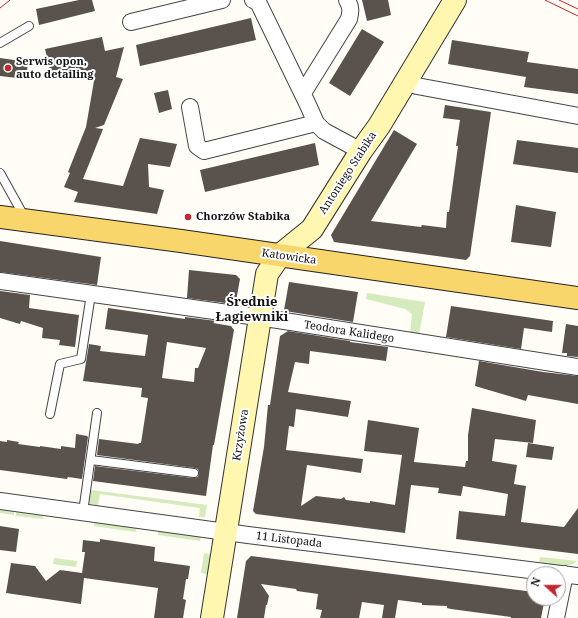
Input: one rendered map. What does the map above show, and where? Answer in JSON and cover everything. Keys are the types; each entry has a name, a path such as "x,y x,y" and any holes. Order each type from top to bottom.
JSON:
{"main road":[{"name":"Katowicka","path":"0,217 578,298"}],"street":[{"path":"131,22 222,0"},
{"path":"303,94 349,19 351,11 350,4 347,0"},
{"name":"Antoniego Stabika","path":"280,256 312,229 379,126 455,0"},
{"path":"259,1 316,123 324,131 361,152"},
{"path":"406,81 417,86 578,116"},
{"path":"190,106 197,146 204,151 316,123"},
{"name":"Krzyżowa","path":"212,618 267,274 280,256"},
{"name":"Teodora Kalidego","path":"0,281 259,318 578,367"},
{"name":"11 Listopada","path":"0,501 226,532 571,575"},
{"path":"556,618 571,575"}],"lane":[{"path":"0,43 29,26"},
{"path":"0,173 26,221"},
{"path":"50,414 60,364 81,359 91,294"},
{"path":"83,512 98,413"},
{"path":"91,460 194,473"}],"green space":[{"path":"367,293 425,302 419,335 410,333 412,314 405,309 366,299"},
{"path":"91,490 207,505 205,517 199,517 200,508 100,494 98,505 89,504"},
{"path":"0,509 14,511 14,515 0,513"},
{"path":"16,511 41,514 44,519 16,516"},
{"path":"94,521 136,527 136,532 94,526"},
{"path":"158,530 201,536 200,541 158,535"},
{"path":"204,553 214,555 211,575 201,573"},
{"path":"540,557 577,561 574,564 565,566 539,562"},
{"path":"54,558 77,561 76,567 53,564"}],"building":[{"path":"79,0 92,0 95,11 39,25 36,9"},
{"path":"362,0 388,0 391,15 367,21"},
{"path":"251,18 256,40 140,66 136,45"},
{"path":"362,29 384,42 350,96 329,83"},
{"path":"102,37 105,51 124,47 116,77 123,79 104,125 95,128 103,129 83,179 123,186 140,138 177,144 170,167 148,164 149,187 164,190 157,214 74,202 78,192 64,187 70,173 68,172 86,127 94,81 75,67 73,74 62,73 61,77 51,75 45,49"},
{"path":"452,40 529,52 527,62 578,69 578,94 524,87 526,77 448,64"},
{"path":"0,58 28,62 26,79 0,76"},
{"path":"168,90 172,109 159,113 154,93"},
{"path":"445,105 491,112 470,256 466,260 334,242 331,235 394,130 417,144 371,221 421,227 422,225 446,228 447,212 449,212 458,146 456,146 460,120 443,118"},
{"path":"517,140 578,148 578,173 513,164"},
{"path":"315,143 319,165 205,192 200,170"},
{"path":"516,205 556,212 551,247 511,242"},
{"path":"0,241 101,257 97,285 0,272"},
{"path":"189,270 236,275 240,279 236,301 233,304 187,298"},
{"path":"289,282 358,292 353,322 285,311"},
{"path":"0,291 30,295 29,308 79,315 75,347 59,345 60,340 42,338 43,328 21,321 20,324 0,318"},
{"path":"451,306 553,321 552,332 524,328 521,349 446,337"},
{"path":"108,308 185,319 185,317 216,321 213,323 231,326 234,330 213,445 206,496 93,481 95,466 193,478 198,477 199,473 198,469 195,468 97,455 99,439 138,444 141,443 148,398 141,397 142,388 83,381 89,344 101,346 100,351 145,356 148,335 105,329","holes":["167,342 206,348 198,368 195,368 194,382 162,378"]},
{"path":"566,324 578,326 578,357 567,356 567,353 562,353"},
{"path":"288,331 388,347 386,361 310,351 309,364 295,362 288,392 351,401 348,417 296,409 294,427 289,426 286,450 363,459 361,473 307,465 301,506 316,496 341,499 344,497 346,500 370,503 370,501 395,505 402,455 364,451 368,420 419,428 414,462 465,467 466,461 468,461 468,435 472,408 536,420 533,443 495,439 492,461 517,465 514,484 526,486 521,522 564,527 578,508 578,554 456,539 459,511 505,516 508,494 463,486 461,496 438,493 439,488 411,485 405,533 256,514 253,511 264,447 268,405 270,405 280,336"},
{"path":"479,361 543,372 578,376 578,404 528,395 526,401 475,386"},
{"path":"76,434 88,437 82,479 68,477 67,479 0,470 0,441 7,442 7,440 19,442 18,444 61,449 61,446 75,448"},
{"path":"528,443 554,447 552,460 526,457"},
{"path":"0,526 19,529 16,552 0,550"},
{"path":"100,539 155,547 154,561 190,566 188,579 186,579 183,599 186,600 183,618 154,618 158,588 84,578 81,604 6,593 11,563 35,566 46,581 60,570 82,573 85,552 82,552 83,540 100,542"},
{"path":"251,556 526,591 526,606 543,606 541,618 511,618 451,609 447,608 447,606 422,605 422,603 398,600 395,618 382,618 384,605 362,602 359,618 320,618 322,610 316,609 318,594 261,584 269,596 264,618 237,618 246,561"}],"tram line":[{"path":"0,8 10,0"},
{"path":"545,0 578,16"},
{"path":"559,0 578,9"}],"place":[{"name":"Serwis opon, auto detailing","path":"8,68"},
{"name":"Chorzów Stabika","path":"188,217"}],"district":[{"name":"Średnie Łagiewniki","path":"252,310"}]}
